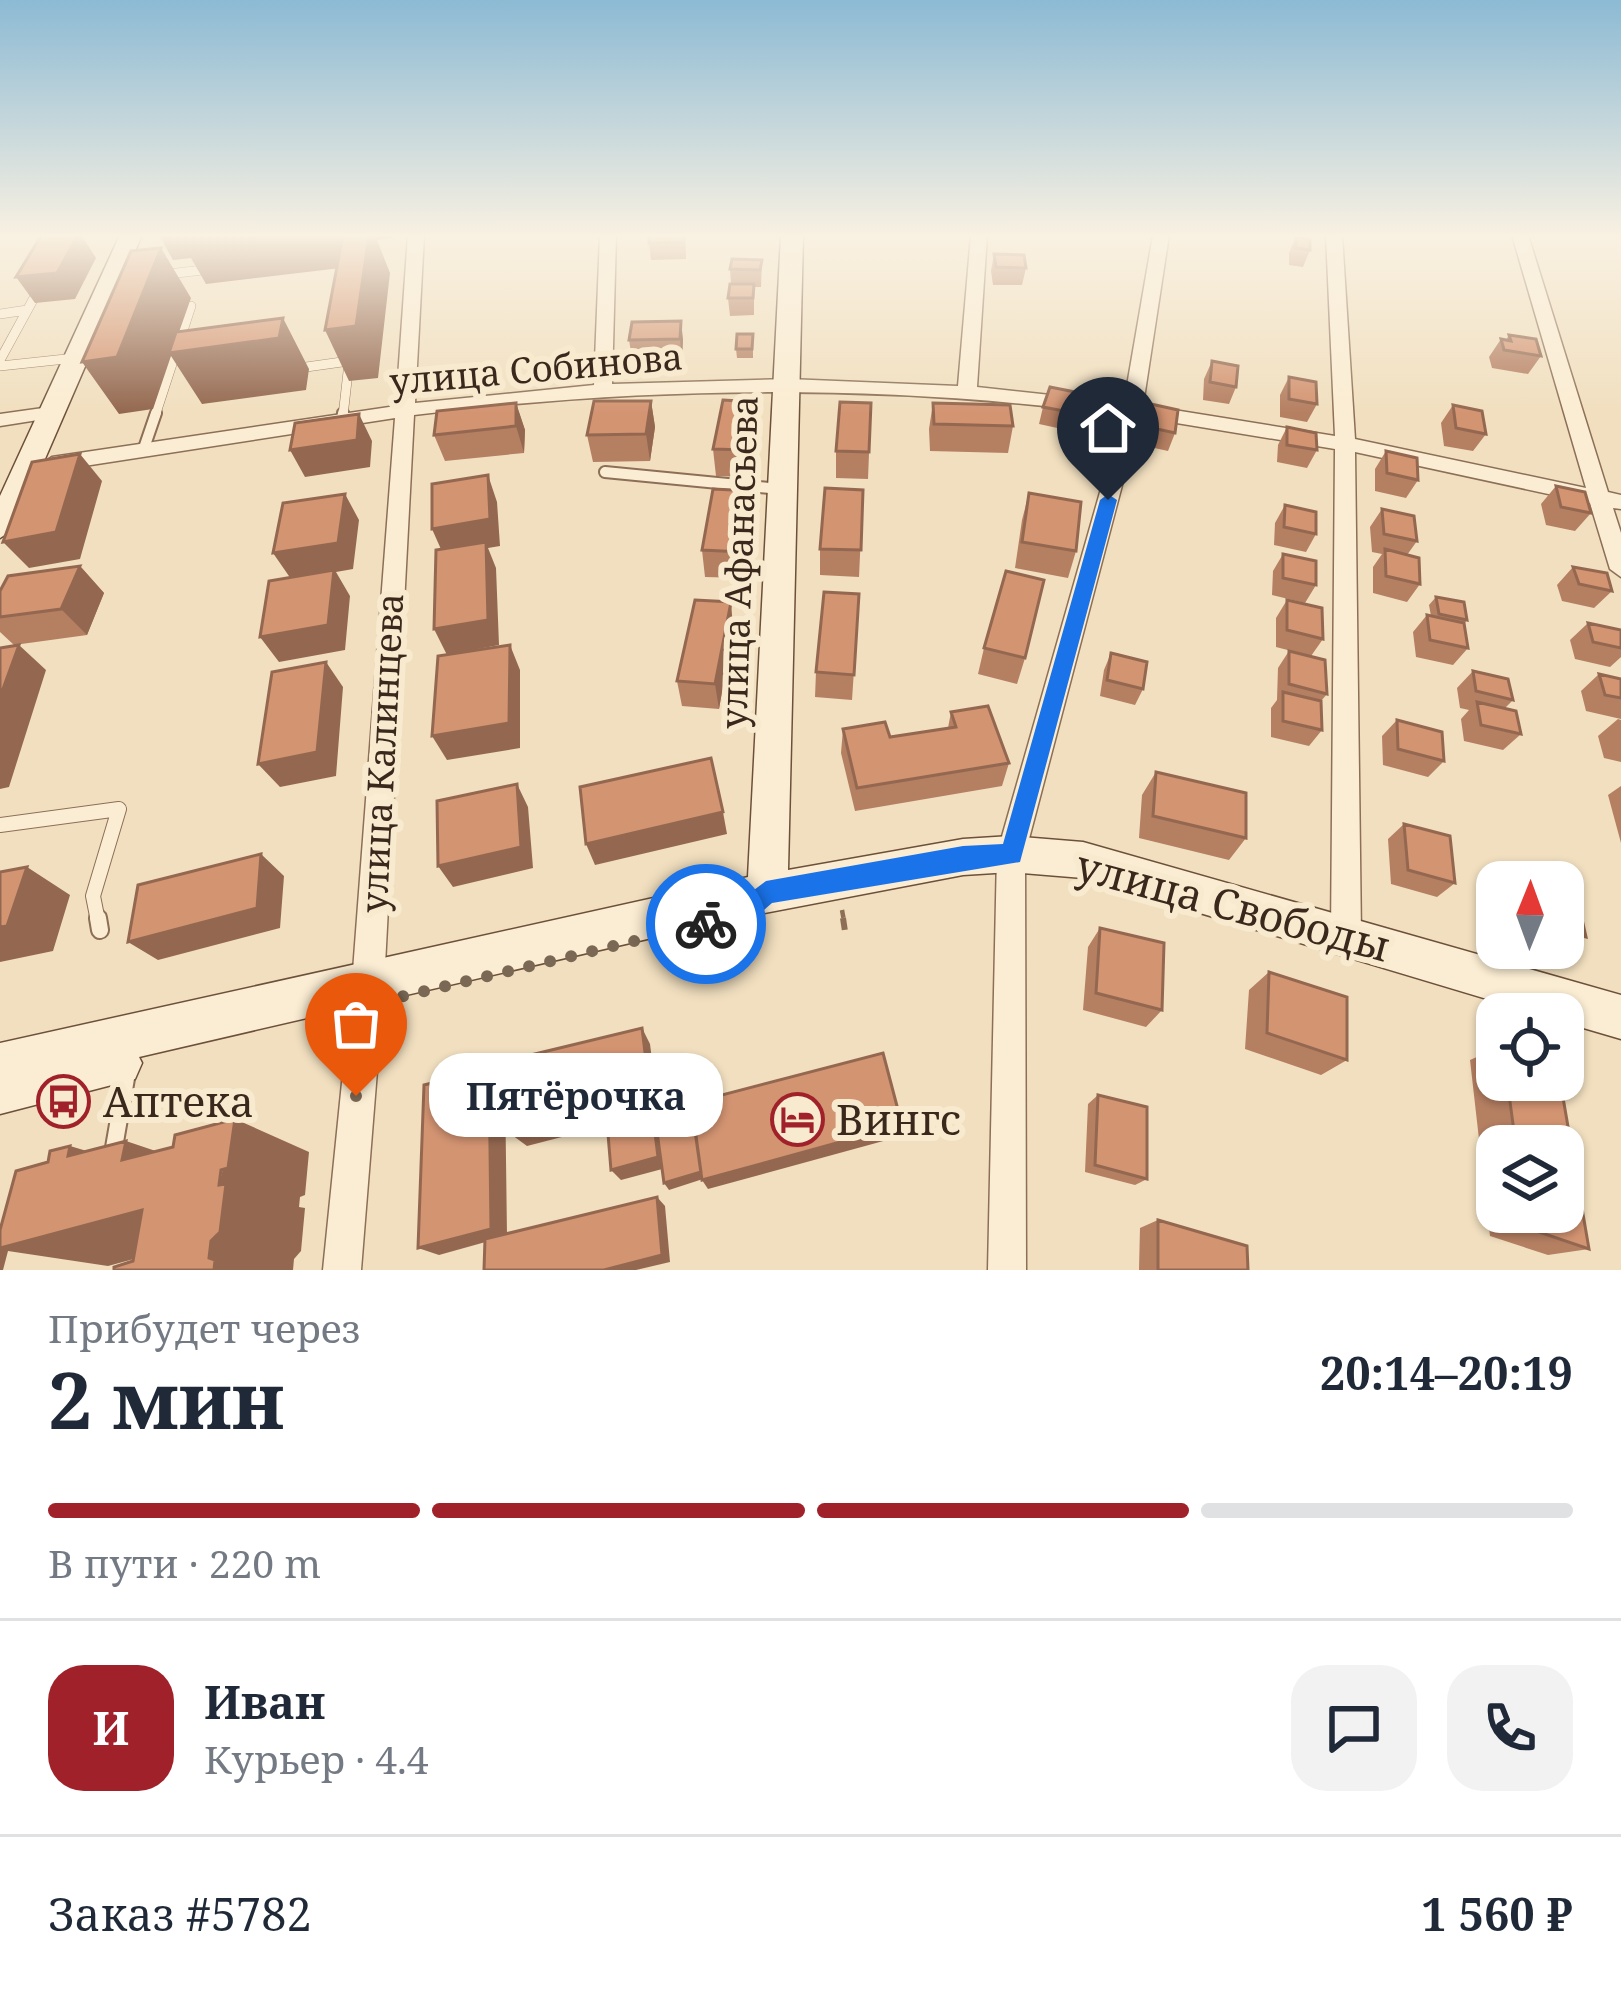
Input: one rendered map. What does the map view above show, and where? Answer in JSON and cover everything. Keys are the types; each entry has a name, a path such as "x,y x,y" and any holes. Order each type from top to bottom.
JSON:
{"street":[{"path":"0,528 75,358 113,294"},
{"name":"улица Калинцева","path":"342,1270 367,995 411,294"},
{"path":"603,389 606,294"},
{"name":"улица Афанасьева","path":"766,892 788,294"},
{"path":"967,394 975,294"},
{"path":"1006,1270 1011,854 1133,409 1151,294"},
{"path":"1337,294 1345,444 1346,935"},
{"path":"1540,294 1610,500 1621,569"},
{"name":"улица Собинова","path":"26,468 402,412 603,389 783,386 967,394 1133,409 1345,444 1610,500"},
{"path":"0,420 50,413"},
{"name":"улица Свободы","path":"0,1066 740,916 766,892 963,857 1011,854 1083,860 1621,1017"},
{"name":"улица Свободы","path":"0,1091 367,995"}],"lane":[{"path":"0,363 36,294"},
{"path":"142,451 191,306"},
{"path":"0,314 27,310"},
{"path":"342,421 352,340"},
{"path":"0,363 75,358"},
{"path":"279,371 350,361"},
{"path":"605,472 780,489"},
{"path":"0,825 119,809 93,896 100,930"},
{"path":"108,1178 129,1060"}],"building":[{"path":"112,294 142,294 117,357 82,362"},
{"path":"332,294 361,294 356,326 325,330"},
{"path":"729,294 753,294 753,298 728,298"},
{"path":"283,318 279,338 169,353 176,332"},
{"path":"681,321 680,339 629,340 632,322"},
{"path":"737,334 753,334 752,349 736,349"},
{"path":"1509,335 1536,339 1541,356 1504,350 1501,339 1511,341"},
{"path":"1212,361 1238,366 1236,387 1210,382"},
{"path":"1289,377 1316,382 1317,404 1289,399"},
{"path":"1050,387 1095,396 1090,416 1043,407"},
{"path":"723,400 754,402 745,450 713,449"},
{"path":"594,401 651,401 646,434 587,435"},
{"path":"840,402 871,403 869,452 836,451"},
{"path":"516,403 516,426 434,435 437,411"},
{"path":"933,403 1010,405 1013,426 934,424"},
{"path":"1151,404 1178,410 1175,433 1148,427"},
{"path":"1453,405 1482,411 1486,434 1456,428"},
{"path":"359,414 357,440 290,450 295,423"},
{"path":"1287,427 1316,433 1317,450 1287,445"},
{"path":"1386,451 1417,458 1418,480 1387,473"},
{"path":"80,454 56,532 3,542 32,462"},
{"path":"488,475 490,519 432,529 432,484"},
{"path":"1556,486 1585,492 1591,513 1561,507"},
{"path":"825,488 863,490 861,550 820,549"},
{"path":"713,489 752,491 742,552 702,550"},
{"path":"1029,493 1081,502 1076,551 1022,542"},
{"path":"345,494 338,543 273,553 283,503"},
{"path":"1285,505 1316,512 1316,534 1284,527"},
{"path":"1382,509 1414,516 1417,541 1384,534"},
{"path":"486,542 488,620 434,629 436,550"},
{"path":"1385,549 1419,558 1420,584 1386,576"},
{"path":"1283,554 1316,561 1316,585 1283,578"},
{"path":"80,566 61,609 0,617 0,591 8,576"},
{"path":"1573,567 1607,573 1612,591 1579,584"},
{"path":"334,570 328,625 260,637 269,581"},
{"path":"1006,571 1044,580 1025,658 984,648"},
{"path":"824,592 859,594 854,675 816,672"},
{"path":"1436,597 1464,602 1467,620 1439,614"},
{"path":"695,600 731,602 715,684 677,681"},
{"path":"1287,600 1322,608 1323,639 1287,630"},
{"path":"1427,615 1464,623 1468,648 1430,640"},
{"path":"1588,623 1621,630 1621,648 1593,642"},
{"path":"19,645 0,697 0,648"},
{"path":"510,645 509,723 432,736 438,656"},
{"path":"1289,651 1325,660 1327,694 1289,684"},
{"path":"1111,653 1147,662 1143,689 1107,680"},
{"path":"326,662 317,752 258,764 272,672"},
{"path":"1473,671 1508,679 1513,700 1476,691"},
{"path":"1599,674 1621,679 1621,698 1605,695"},
{"path":"1283,692 1321,701 1322,730 1283,721"},
{"path":"1477,702 1516,711 1521,734 1481,725"},
{"path":"988,706 1009,763 857,788 843,729 885,722 890,737 956,727 951,712"},
{"path":"1397,720 1442,732 1444,761 1398,749"},
{"path":"711,758 723,812 586,844 580,787"},
{"path":"1156,772 1246,793 1246,838 1153,816"},
{"path":"517,784 521,847 438,866 437,801"},
{"path":"1404,824 1450,836 1455,883 1408,870"},
{"path":"261,854 257,908 128,942 138,885"},
{"path":"27,867 7,926 0,927 0,872"},
{"path":"1100,928 1164,943 1162,1010 1096,993"},
{"path":"1269,972 1347,997 1347,1060 1267,1033"},
{"path":"642,1028 658,1157 611,1170 606,1110 512,1135 510,1060"},
{"path":"883,1053 902,1125 702,1180 691,1103"},
{"path":"489,1069 491,1229 418,1248 424,1085"},
{"path":"1098,1095 1147,1107 1147,1179 1095,1165"},
{"path":"1510,1101 1564,1101 1568,1125 1513,1125"},
{"path":"692,1107 701,1172 664,1183 655,1117"},
{"path":"235,1119 228,1168 221,1170 219,1185 226,1184 220,1232 211,1241 209,1258 215,1260 214,1270 114,1270 133,1261 142,1210 0,1248 0,1230 16,1171 48,1162 50,1151 70,1146 68,1156 126,1141 122,1160 173,1147 175,1135"},
{"path":"657,1197 662,1255 604,1270 484,1270 485,1239"},
{"path":"1158,1220 1247,1246 1248,1270 1158,1270"},
{"path":"1584,1220 1589,1249 1542,1233 1584,1233"}],"way so far":[{"path":"356,1096 366,1005 706,924"}],"place":[{"name":"Пятёрочка","path":"356,1096"},
{"name":"Аптека","path":"64,1102"},
{"name":"Вингс","path":"797,1120"}],"route":[{"path":"706,924 740,916 766,892 963,857 1011,854 1108,500"}]}
